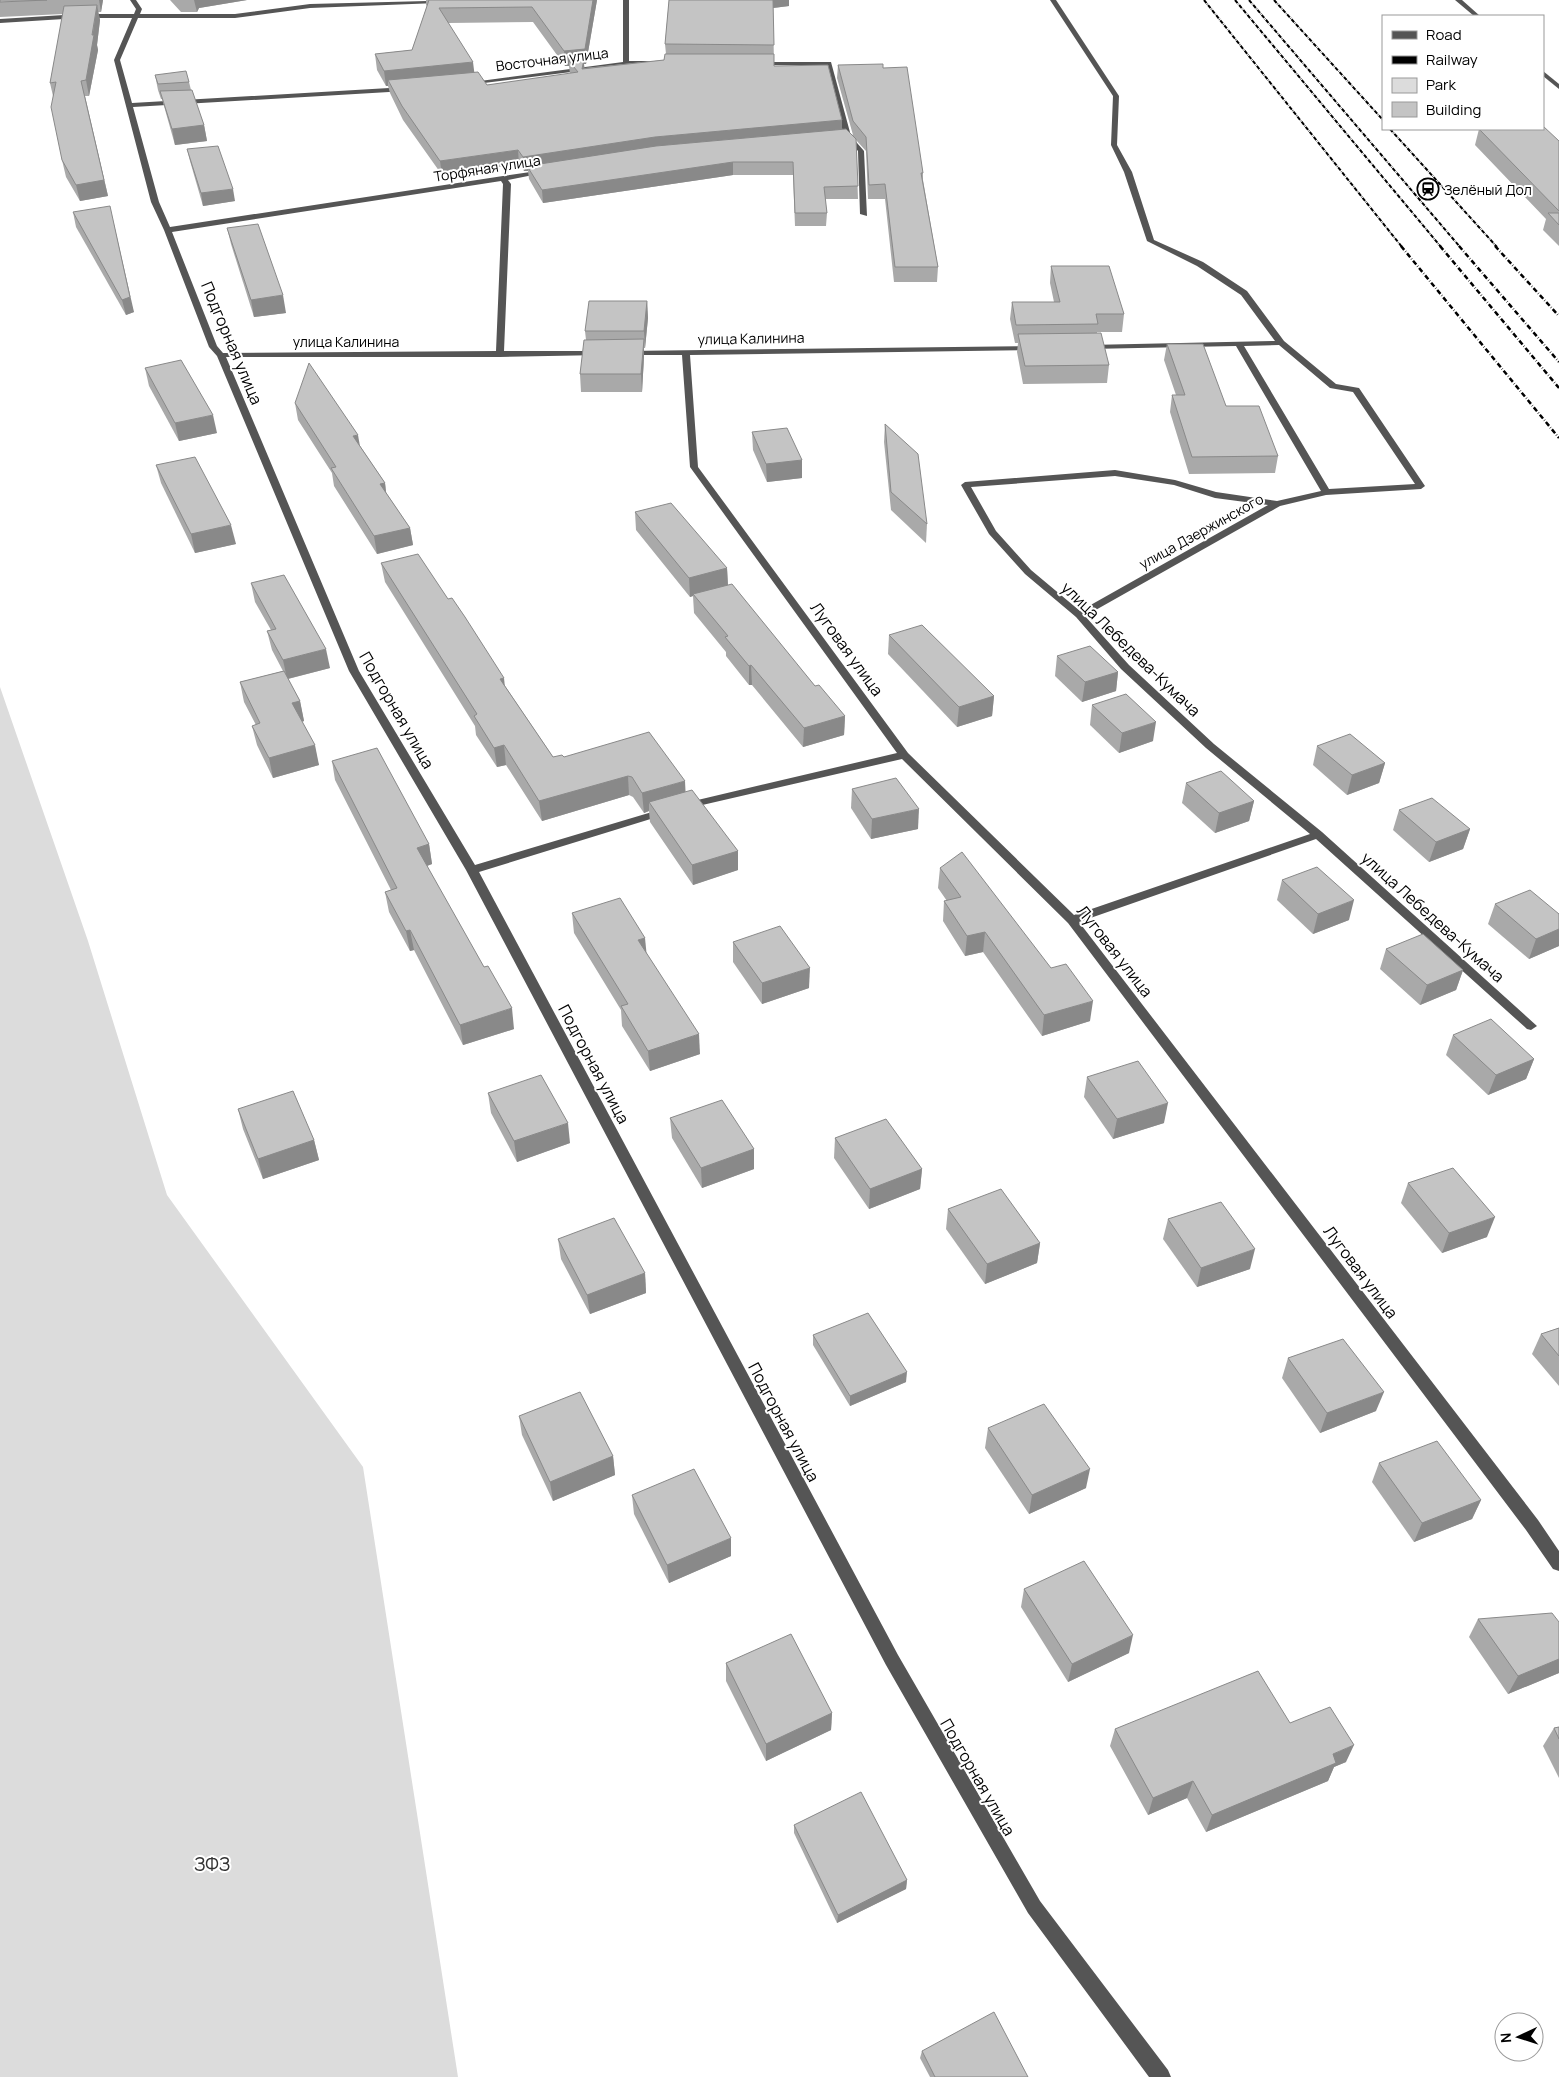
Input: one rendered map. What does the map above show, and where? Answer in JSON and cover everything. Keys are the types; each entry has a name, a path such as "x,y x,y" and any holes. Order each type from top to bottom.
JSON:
{"street":[{"path":"134,0 139,9 134,17"},
{"path":"304,0 310,6"},
{"path":"310,6 325,0"},
{"path":"0,21 80,16 235,16 310,6 464,0"},
{"path":"626,0 626,63"},
{"name":"улица Дзержинского","path":"1053,0 1116,96 1114,145 1128,172 1151,241 1200,264 1244,293 1281,342 1332,386 1356,390 1421,486 1326,492 1277,504 1079,615"},
{"path":"1458,0 1476,15"},
{"name":"Подгорная улица","path":"134,17 117,60 155,202 214,347 221,355 354,671 472,870 926,1720 1034,1907 1161,2077"},
{"name":"Восточная улица","path":"460,84 626,63 664,63"},
{"path":"752,63 829,63 848,137 860,152 864,214"},
{"path":"1544,74 1559,87"},
{"path":"129,105 412,88"},
{"path":"838,138 848,137"},
{"name":"Торфяная улица","path":"168,230 551,171"},
{"path":"500,355 507,184 503,178"},
{"path":"1081,347 1239,345 1281,342"},
{"path":"1239,345 1326,492"},
{"name":"улица Калинина","path":"618,353 1042,348"},
{"name":"Луговая улица","path":"686,352 694,467 904,755 1072,920 1526,1517 1559,1564"},
{"name":"улица Калинина","path":"221,355 608,353"},
{"name":"улица Лебедева-Кумача","path":"1277,504 1215,495 1175,483 1115,473 965,485 992,532 1028,572 1079,615 1125,667 1210,746 1318,835 1531,1026"},
{"path":"472,870 676,808 904,755"},
{"path":"1072,920 1318,835"}],"green space":[{"name":"ЗФЗ","path":"0,687 88,941 167,1195 363,1467 458,2077 0,2077"}],"building":[{"path":"0,0 47,0 0,2"},
{"path":"429,0 593,0 585,49 564,51 532,7 439,8 473,62 384,71 375,54 412,50"},
{"path":"669,0 773,0 774,45 665,44"},
{"path":"97,5 86,80 81,81 104,180 76,185 62,160 51,107 56,82 50,83 64,6"},
{"path":"665,54 774,54 774,66 828,65 842,120 655,137 523,157 518,150 440,161 402,106 388,80 478,72 487,85 578,72 569,61 584,59 582,69 664,60"},
{"path":"883,64 883,68 907,67 923,173 921,173 938,267 895,267 885,184 869,185 866,137 853,121 838,65"},
{"path":"186,71 189,82 158,84 155,75"},
{"path":"192,90 204,125 172,129 160,91"},
{"path":"1544,127 1559,141 1559,211 1480,130 1544,130"},
{"path":"846,129 856,139 858,186 824,187 827,213 795,213 793,162 733,162 542,190 527,166 656,146"},
{"path":"218,146 233,189 201,193 187,149"},
{"path":"110,206 130,297 122,300 73,212"},
{"path":"1548,213 1559,213 1559,225"},
{"path":"258,224 283,295 251,300 227,228"},
{"path":"1051,266 1109,266 1124,314 1096,314 1098,324 1016,325 1012,302 1060,302"},
{"path":"589,301 647,301 644,331 585,331"},
{"path":"1101,333 1109,365 1025,366 1018,334"},
{"path":"644,339 641,374 580,374 584,340"},
{"path":"1167,344 1203,344 1226,406 1259,406 1278,456 1192,457 1172,395 1185,395"},
{"path":"181,360 213,415 175,423 145,368"},
{"path":"309,363 358,435 353,436 385,483 380,484 410,528 374,536 331,468 336,467 295,403"},
{"path":"885,424 918,454 927,524 891,492"},
{"path":"787,428 802,460 766,464 752,432"},
{"path":"195,457 231,525 191,534 156,465"},
{"path":"671,503 727,568 689,578 635,512"},
{"path":"418,554 448,599 452,598 465,617 504,678 500,679 553,757 562,755 564,757 649,732 685,781 642,793 632,777 628,776 539,801 504,745 494,748 474,716 477,714 381,563"},
{"path":"284,575 326,649 283,660 267,631 276,629 251,583"},
{"path":"732,584 815,686 819,685 845,716 804,728 751,665 749,666 725,637 728,636 693,594"},
{"path":"922,625 994,696 959,707 889,635"},
{"path":"1090,646 1118,672 1085,682 1057,656"},
{"path":"284,671 300,701 292,703 315,745 269,758 252,726 260,723 240,682"},
{"path":"1126,694 1156,722 1122,733 1092,705"},
{"path":"1350,734 1385,763 1352,775 1317,746"},
{"path":"377,748 429,844 417,848 484,967 488,966 512,1008 460,1025 410,930 406,931 385,892 397,888 332,761"},
{"path":"1221,771 1254,801 1219,813 1186,783"},
{"path":"896,778 919,809 872,819 852,789"},
{"path":"692,790 738,851 692,865 649,802"},
{"path":"1432,798 1470,829 1436,842 1399,810"},
{"path":"962,852 1051,968 1066,964 1093,1001 1044,1015 985,932 967,936 944,901 961,897 940,868"},
{"path":"1317,867 1354,900 1318,914 1282,880"},
{"path":"1530,890 1559,914 1559,929 1536,939 1495,904"},
{"path":"620,898 645,938 638,940 699,1034 648,1051 621,1006 628,1004 572,913"},
{"path":"780,926 810,968 762,983 733,942"},
{"path":"1423,934 1463,970 1427,985 1386,949"},
{"path":"1491,1019 1534,1059 1496,1075 1453,1035"},
{"path":"1138,1061 1168,1103 1117,1119 1087,1077"},
{"path":"541,1075 568,1123 514,1141 488,1093"},
{"path":"293,1091 314,1140 258,1159 238,1109"},
{"path":"722,1100 754,1149 701,1168 670,1118"},
{"path":"886,1119 922,1169 870,1189 835,1138"},
{"path":"1453,1168 1495,1217 1449,1233 1408,1183"},
{"path":"1001,1189 1040,1243 987,1264 948,1209"},
{"path":"1221,1202 1255,1249 1201,1268 1168,1219"},
{"path":"614,1218 645,1273 587,1295 558,1239"},
{"path":"868,1313 907,1372 850,1396 813,1335"},
{"path":"1559,1328 1559,1356 1541,1334"},
{"path":"1343,1339 1384,1392 1327,1413 1288,1358"},
{"path":"580,1392 613,1456 550,1482 519,1416"},
{"path":"1044,1404 1090,1469 1032,1495 988,1428"},
{"path":"1437,1441 1481,1500 1422,1523 1379,1463"},
{"path":"694,1469 731,1538 667,1565 632,1495"},
{"path":"1084,1561 1133,1635 1072,1664 1024,1589"},
{"path":"1552,1613 1559,1622 1559,1659 1518,1676 1478,1619"},
{"path":"791,1634 832,1713 766,1744 726,1663"},
{"path":"1258,1671 1290,1723 1330,1707 1354,1745 1333,1754 1336,1763 1212,1815 1193,1781 1153,1798 1115,1729"},
{"path":"1559,1727 1559,1739 1554,1728"},
{"path":"861,1792 907,1880 838,1915 794,1825"},
{"path":"994,2012 1028,2077 935,2077 922,2051"}],"railway":[{"path":"1204,0 1402,247"},
{"path":"1235,0 1441,247"},
{"path":"1249,0 1460,247"},
{"path":"1274,0 1382,119"},
{"path":"1391,130 1497,247"},
{"path":"1401,246 1559,438"},
{"path":"1440,246 1559,388"},
{"path":"1459,246 1559,362"},
{"path":"1495,246 1559,316"}],"place":[{"name":"Зелёный Дол","path":"1428,189"}]}
